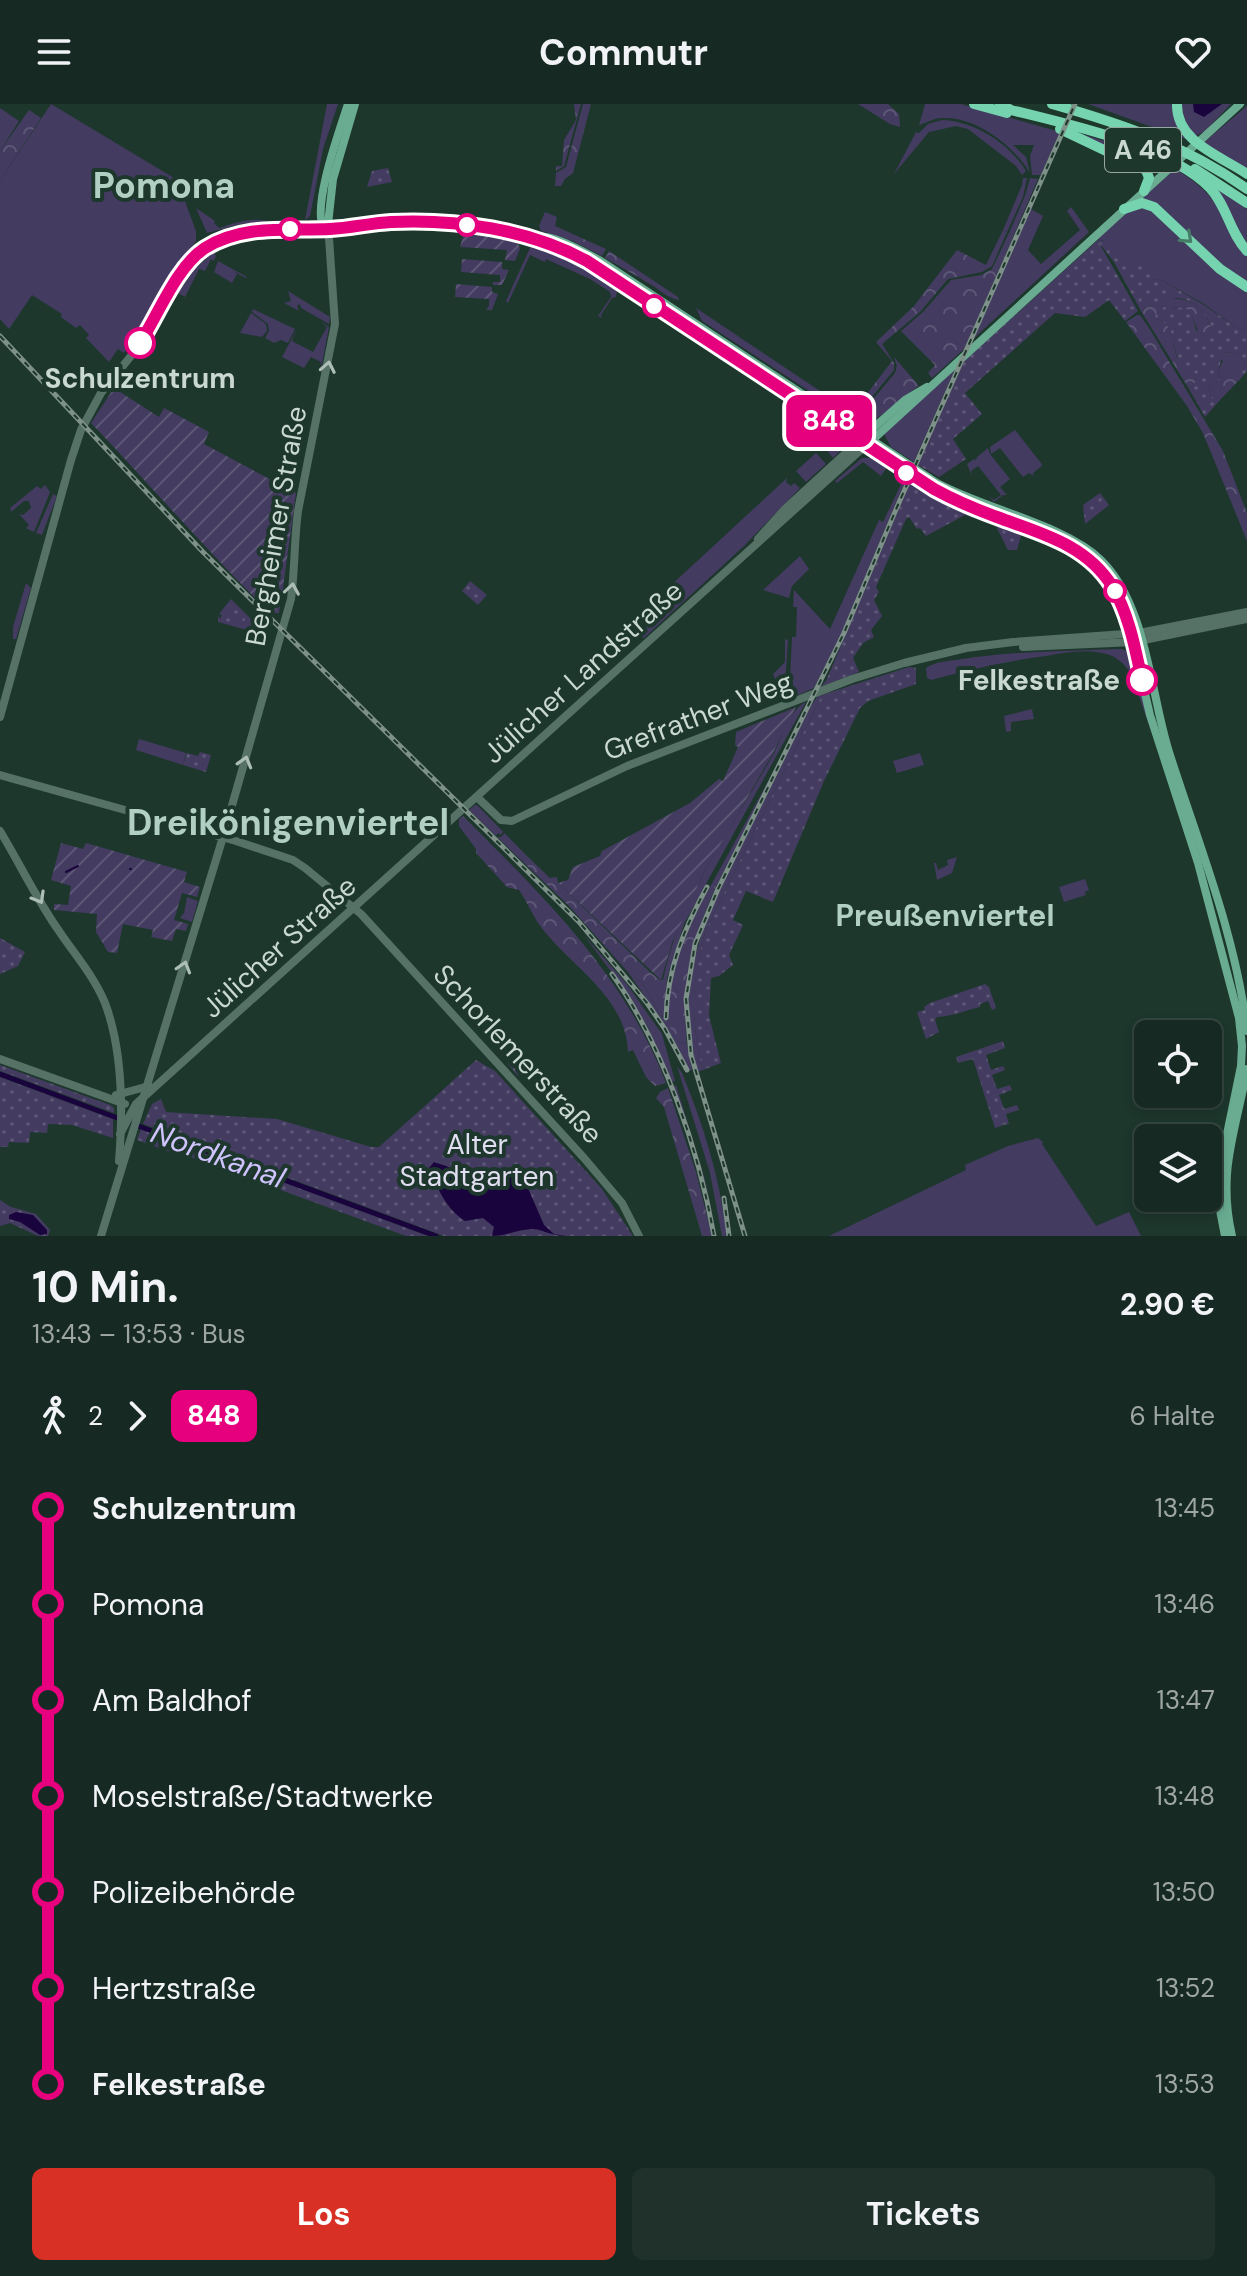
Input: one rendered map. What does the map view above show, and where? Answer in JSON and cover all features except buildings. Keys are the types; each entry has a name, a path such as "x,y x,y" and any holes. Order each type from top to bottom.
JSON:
{"highway":[{"path":"974,104 1051,125 1142,168 1149,178 1144,191"},
{"path":"1003,104 1093,127 1153,148 1200,171 1247,203"},
{"name":"A 46","path":"1003,104 1011,110 1111,137 1182,167 1218,197 1247,251"},
{"path":"1052,104 1210,150"},
{"path":"1177,104 1177,116 1182,128 1247,174"},
{"path":"1150,135 1207,163 1247,189"},
{"path":"1124,209 1142,203 1154,207 1220,269 1247,287"}],"main road":[{"name":"Bergheimer Straße","path":"101,1236 117,1178 130,1104 147,1087 291,599 298,511 335,328 325,227 330,162 348,104"},
{"name":"Bergheimer Straße","path":"325,227 333,179 355,104"},
{"name":"Jülicher Landstraße","path":"450,821 745,555 775,518 865,441 905,400 929,386 1240,104"},
{"path":"0,717 81,430 101,393 135,351 186,266 201,250 235,234 378,223 452,223 529,237 587,261 934,489 977,510 1059,541 1085,556 1111,584 1136,638 1161,728 1217,900 1239,983 1247,1031"},
{"name":"Grefrather Weg","path":"1136,638 1247,612"},
{"name":"Grefrather Weg","path":"477,797 501,820 512,821 602,777 852,679 904,663 947,654 1136,638 1247,619"},
{"path":"1136,638 1150,715 1198,863 1241,1031 1241,1066 1219,1173 1219,1205 1225,1236"},
{"name":"Schorlemerstraße","path":"0,775 223,837 293,860 355,908 593,1168 622,1203 639,1236"},
{"name":"Jülicher Straße","path":"130,1104 209,1041 450,821"},
{"path":"0,831 54,925 100,992 130,1104 126,1133"},
{"name":"Jülicher Straße","path":"130,1104 209,1041"},
{"path":"0,1059 130,1104"},
{"path":"130,1104 147,1087 184,1063"},
{"path":"1232,1236 1225,1187 1226,1164 1247,1069"}],"green space":[{"path":"51,104 189,187 183,196 196,231 196,241 159,292 161,294 124,353 118,349 109,362 86,338 89,335 80,325 76,328 61,317 62,314 32,295 9,329 0,319 0,181"},
{"path":"327,104 338,104 323,149 310,216 305,220"},
{"path":"574,104 581,104 564,166 556,171 556,166 562,166 564,140 576,120"},
{"path":"583,104 591,104 573,173 561,186 555,186 556,173 566,167"},
{"path":"858,104 888,104 899,114 900,127 890,124"},
{"path":"925,104 961,104 1060,132 1041,175 1032,175 1030,156 1034,145 1013,145 1026,157 1030,173 1004,143 981,127 942,118 919,125"},
{"path":"1088,104 1176,104 1191,141"},
{"path":"1180,104 1231,104 1205,131 1194,137 1188,131"},
{"path":"1247,106 1247,170 1203,143"},
{"path":"0,108 19,121 0,151"},
{"path":"29,110 41,118 0,181 0,151"},
{"path":"942,120 966,124 990,135 1010,151 1026,171 1022,175 1016,166 968,129 956,126 929,132 894,174 916,132"},
{"path":"1069,130 1125,147 1166,164 1155,171"},
{"path":"388,168 392,182 367,187 372,171"},
{"path":"1175,169 1199,185 1218,207 1247,257 1247,285 1139,201"},
{"path":"1023,178 1027,178 1023,197 1007,232 1003,230"},
{"path":"1030,178 1038,179 1014,235 1009,233"},
{"path":"1213,185 1247,209 1247,243 1243,238"},
{"path":"1071,207 1089,232 972,340 1031,209 1043,216 1028,250 1041,264 1080,230 1067,211"},
{"path":"196,208 215,221 219,228 251,220 269,222 241,224 207,233"},
{"path":"1148,208 1222,276 1247,292 1247,331 1237,328 1204,304 1160,279 1155,280 1143,269 1127,264 1109,242 1097,239 1131,209"},
{"path":"545,212 557,217 555,226 606,249 602,256 573,241 541,231 539,226"},
{"path":"1003,230 1007,232 992,266 982,272 948,279 920,312 882,344 894,363 894,370 862,409 861,424 837,411 841,405 853,412 892,361 876,342 914,306 957,250 986,265"},
{"path":"464,233 518,242 520,249 515,261 505,260 507,250 460,247"},
{"path":"1009,233 1014,235 965,348 932,378 928,373 935,365 901,331 923,312 951,280 981,275 992,269"},
{"path":"1098,240 1113,242 1127,264 1143,266 1155,280 1160,279 1237,328 1247,331 1247,371 1241,378 1241,355 1224,353 1218,370 1219,381 1209,386 1211,398 1221,399 1205,417 1189,389 1196,382 1195,373 1180,366 1171,332 1168,326 1156,319 1155,314 1164,307 1185,308 1191,312 1196,330 1204,336 1211,326 1205,315 1190,301 1171,298 1141,311 1114,262 1098,241 1138,311 1125,321 1109,300 1085,317 1055,313 965,393 982,414 953,439 966,459 939,477 918,465 962,363"},
{"path":"534,246 571,259 617,289 616,297 612,298 602,318 598,316 611,297 610,292 590,279 530,255 508,303 506,301 530,248"},
{"path":"609,251 678,297 679,300 605,258"},
{"path":"214,252 214,261 211,259 205,271 199,269 185,297 178,293 195,269"},
{"path":"462,259 502,262 502,269 509,270 502,285 493,285 493,282 500,282 500,275 461,272"},
{"path":"218,261 247,277 233,271 237,274 232,283 214,272"},
{"path":"456,284 492,287 492,292 498,294 492,310 486,310 489,299 455,297"},
{"path":"288,291 330,317 329,324 301,308 300,304 297,306 299,311 284,303 291,301"},
{"path":"1171,298 1196,305 1211,326 1205,336 1199,334 1192,316 1176,307 1162,311 1156,319 1170,330 1177,359 1195,372 1196,382 1189,389 1141,311 1158,300"},
{"path":"696,308 841,405 838,410 702,321"},
{"path":"253,309 295,329 288,343 281,340 274,343 265,338 269,331 268,324 252,312"},
{"path":"251,313 266,324 267,331 262,337 240,333"},
{"path":"1137,315 1149,328 1223,451 1247,513 1247,541 1203,433 1126,322"},
{"path":"320,321 329,327 320,374 321,362 311,357 304,368 282,357 297,329 292,341 313,352 327,327"},
{"path":"1224,353 1241,355 1241,378 1221,399 1211,399 1209,386 1219,381 1218,370"},
{"path":"894,357 919,386 885,413 863,424 864,410 895,373 897,366"},
{"path":"956,367 914,462 891,447 884,434"},
{"path":"114,388 159,417 164,408 209,432 204,444 296,493 281,602 271,600 270,604 280,606 279,613 270,613 247,590 91,423"},
{"path":"1015,430 1041,463 1034,476 1029,473 1023,477 1000,448 991,454 990,447"},
{"path":"834,432 845,443 833,458 825,448"},
{"path":"988,448 1010,479 1000,487 1007,495 994,502 989,496 994,500 1001,495 978,466 971,471 972,476 967,464"},
{"path":"816,453 826,464 806,482 796,471"},
{"path":"862,458 874,458 887,467 881,476 863,462 837,483 835,481"},
{"path":"787,478 786,482 791,486 794,483 800,488 744,546 642,637 629,624"},
{"path":"904,478 842,632 814,688 789,699 792,637 796,637 794,590 830,629 879,520 883,522"},
{"path":"910,482 980,516 965,515 926,536 909,517 906,519 876,587 879,592 874,600 882,616 871,630 874,637 863,643 853,658 859,672 820,687 826,681"},
{"path":"45,485 50,492 34,532 26,528 29,525 19,514 23,515 31,508 29,501 24,501 11,512 10,508 37,486 41,489"},
{"path":"1100,493 1109,505 1085,524 1083,505"},
{"path":"53,494 57,496 42,535 36,533"},
{"path":"994,522 1022,532 1017,550 1008,550"},
{"path":"800,556 809,569 792,586 789,598 763,590"},
{"path":"470,581 487,595 478,605 462,591"},
{"path":"26,583 31,588 16,639 13,639 13,627"},
{"path":"231,599 265,635 218,622 218,616 221,620 246,619 231,603 222,615 219,614"},
{"path":"231,603 247,618 240,625 220,620"},
{"path":"785,639 788,640 784,701 773,674 785,662"},
{"path":"1121,649 1134,653 1138,688 1166,773 1131,674 1111,656 1088,651 1067,653 1017,660 931,680 927,678 926,668 948,661 1022,653"},
{"path":"909,667 916,668 916,684 868,701 860,708 824,781 773,902 746,891 733,920 743,925 729,955 733,965 711,978 709,1016 721,1063 703,1070 694,1000 697,965 706,930 822,695"},
{"path":"822,695 706,930 695,982 696,1035 703,1070 697,1072 690,1038 688,1005 691,974 699,944 722,885 808,709"},
{"path":"806,702 684,924 667,979 663,980 671,949 695,891 774,753 790,718"},
{"path":"796,707 702,876 672,943 661,980 558,883 568,880 573,867 600,856 602,851 690,803 719,779 723,781 738,747 735,745 736,732"},
{"path":"1032,709 1034,719 1011,722 1011,731 1006,732 1004,716"},
{"path":"139,739 186,753 183,765 136,750"},
{"path":"200,752 211,755 206,772 183,765 187,753 198,756"},
{"path":"920,753 924,765 897,773 893,761"},
{"path":"775,769 716,887 711,885"},
{"path":"475,805 503,831 501,835 498,833 496,836 469,810"},
{"path":"463,816 552,907 605,972 649,1044 666,1083 655,1086 646,1077 633,1050 628,1052 625,1032 608,998 553,942 519,890 507,887 476,853 459,826 459,819"},
{"path":"503,832 526,855 522,861 497,837 501,837"},
{"path":"61,843 83,849 86,843 187,872 184,882 200,887 197,897 182,893 174,920 188,924 186,931 176,929 172,941 151,937 153,930 123,924 117,953 108,952 96,932 97,914 54,910 54,904 68,905 71,886 51,880"},
{"path":"526,855 550,878 557,877 558,883 651,973 660,980 667,979 664,1017 644,985 522,861"},
{"path":"957,857 952,873 937,880 934,863 938,870 948,865 947,860"},
{"path":"1085,879 1089,890 1085,892 1086,895 1064,902 1059,887"},
{"path":"711,885 716,887 700,925 687,983 687,1044 678,1042 669,1023 669,987 680,950"},
{"path":"187,897 198,901 192,922 180,918"},
{"path":"583,934 626,983 662,1034 675,1081 671,1082 647,1026 624,989"},
{"path":"0,938 25,952 18,966 0,974"},
{"path":"627,971 644,985 660,1015 671,1023 678,1042 687,1044 692,1070 689,1070 666,1026"},
{"path":"985,984 996,1008 992,1010 988,1001 980,1007 937,1017 939,1032 926,1039 917,1012 925,1010 924,1007 930,1003"},
{"path":"1003,1041 1005,1048 986,1055 991,1070 1003,1066 1005,1070 992,1075 997,1089 1010,1085 1012,1090 999,1095 1004,1109 1017,1105 1019,1110 1006,1114 1009,1124 1001,1121 1004,1125 995,1128 973,1059 958,1063 956,1057"},
{"path":"514,1048 527,1052 516,1066 523,1072 518,1076 508,1064"},
{"name":"Alter Stadtgarten","path":"476,1060 495,1071 602,1189 633,1236 444,1236 143,1124 152,1104 161,1099 166,1112 277,1119 379,1147"},
{"path":"0,1065 110,1105 114,1113 0,1071"},
{"path":"677,1066 690,1093 710,1153 727,1236 722,1236 710,1173"},
{"path":"0,1077 113,1119 113,1138 72,1125 48,1124 47,1133 30,1132 29,1143 9,1142 8,1147 0,1147"},
{"path":"676,1085 711,1200 673,1087"},
{"path":"668,1088 696,1172 712,1236 702,1236 664,1107 656,1098"},
{"path":"141,1129 428,1236 406,1236 137,1140"},
{"path":"1038,1138 1096,1226 1129,1212 1141,1236 829,1236 966,1170 965,1165 1008,1146"},
{"path":"0,1200 11,1207 36,1214 50,1230 48,1236 38,1236 10,1223 0,1226"}],"shaded area":[{"path":"1193,104 1222,104 1204,117 1194,112"},
{"path":"434,1162 455,1169 465,1179 471,1180 498,1172 518,1173 524,1179 544,1225 554,1234 566,1236 556,1235 533,1229 492,1236 494,1227 483,1218 465,1221 452,1210 439,1190 429,1168"},
{"path":"16,1212 33,1215 47,1234 40,1235 9,1219 9,1215"}],"waterway":[{"path":"66,872 78,866"},
{"name":"Nordkanal","path":"0,1074 120,1119"},
{"name":"Nordkanal","path":"133,1124 436,1236"}],"railway":[{"path":"745,1236 691,1055 686,999 695,944 718,889 844,633 1075,104"},
{"path":"0,336 203,552 579,922 647,1003 687,1070"},
{"path":"666,1018 678,950 707,887"},
{"path":"612,974 663,1065 689,1134 714,1236"},
{"path":"724,1198 729,1236"}],"bus line":[{"name":"848","path":"140,343 191,259 211,244 235,234 378,223 442,222 529,237 587,261 906,473 977,510 1059,541 1085,556 1104,574 1116,594 1129,624 1142,680"}],"place":[{"name":"Schulzentrum","path":"140,343"},
{"name":"Felkestraße","path":"1142,680"}],"district":[{"name":"Pomona","path":"164,185"},
{"name":"Dreikönigenviertel","path":"288,822"},
{"name":"Preußenviertel","path":"945,915"}]}
